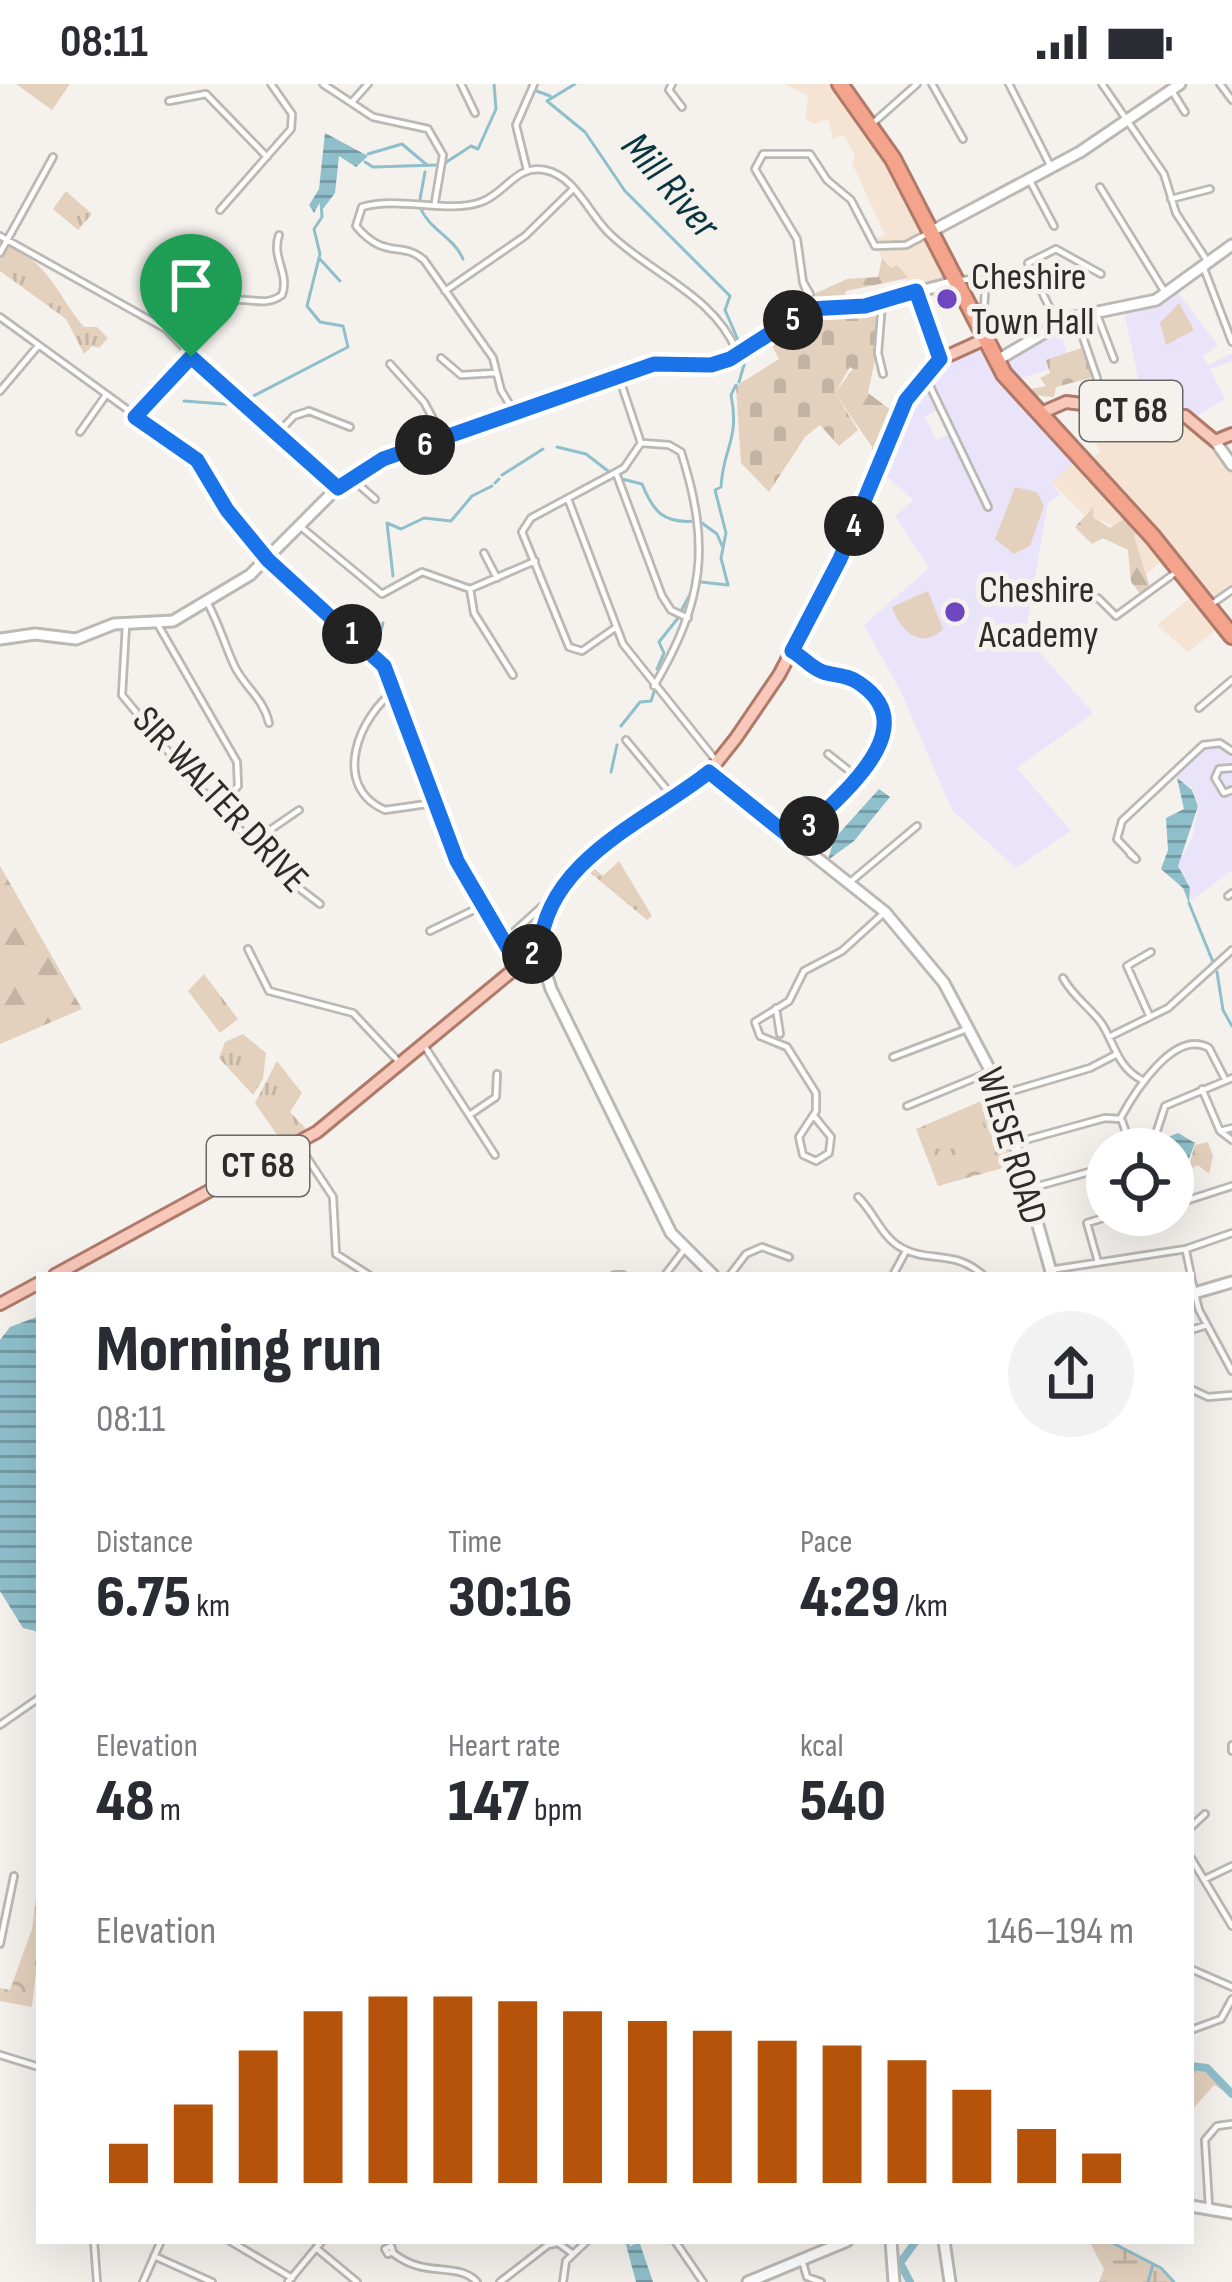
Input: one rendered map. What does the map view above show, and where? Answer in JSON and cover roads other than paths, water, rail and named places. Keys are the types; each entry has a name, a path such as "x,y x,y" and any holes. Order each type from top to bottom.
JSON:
{"highway":[{"path":"840,84 871,125 932,231 996,361 1180,569 1232,636"}],"main road":[{"path":"541,953 554,898 629,824 714,767 792,651 840,559 906,400 940,359 982,332"},
{"name":"CT 68","path":"1041,413 1066,402 1186,416 1215,441 1232,434"},
{"name":"CT 68","path":"61,1272 298,1144 541,953"},
{"path":"0,1304 36,1285"}],"street":[{"path":"220,210 293,122 271,84"},
{"path":"323,84 373,117 420,124 435,136 443,155 435,202"},
{"path":"351,104 368,84"},
{"path":"461,84 475,113"},
{"path":"527,170 516,125 534,84"},
{"path":"672,84 669,90 682,107"},
{"path":"871,125 917,84"},
{"path":"932,84 963,139"},
{"path":"1009,84 1052,167"},
{"path":"1102,84 1164,174 1205,264 1232,342"},
{"path":"1220,84 1232,100"},
{"path":"812,308 797,239 755,170 763,154 810,154 827,180 850,200 877,246 906,245 1052,167 1175,87 1185,112"},
{"path":"169,101 206,94 267,157"},
{"path":"0,253 53,157"},
{"path":"515,416 493,358 418,255 378,248 355,224 364,205 477,204 527,170 546,170 573,189 606,231 719,321 739,356"},
{"path":"1029,179 1054,226"},
{"path":"1100,187 1166,294"},
{"path":"445,291 525,236 573,189"},
{"path":"1172,199 1210,189"},
{"path":"171,333 183,320 205,316 227,302 268,303 282,295 285,280 274,256 279,235"},
{"path":"0,236 171,333 191,357 338,488"},
{"path":"996,361 1057,323 1096,311 1145,305 1232,245"},
{"path":"1057,323 1028,263 1056,249 1101,274"},
{"path":"0,639 35,634 76,639 127,623 157,623 207,602 268,559 338,488 377,461 661,363 711,365 739,356 812,308 882,302 976,275 986,279 982,332"},
{"path":"918,291 940,359"},
{"path":"882,302 878,353 883,374"},
{"path":"1096,311 1114,359"},
{"path":"1076,316 1097,378 1100,406"},
{"path":"0,317 197,460 227,510 268,559 374,653 396,690 435,802 482,906 519,967"},
{"path":"0,391 38,346"},
{"path":"135,417 191,357"},
{"path":"441,358 460,375 496,373"},
{"path":"390,364 424,402 444,439"},
{"path":"619,376 641,442"},
{"path":"923,376 988,507"},
{"path":"80,432 106,395"},
{"path":"276,435 288,420 308,411 350,427"},
{"path":"1215,441 1232,465"},
{"path":"616,628 582,651 569,647 524,526 616,473 641,442"},
{"path":"641,442 669,445 681,452 699,515 702,559 688,618 654,686"},
{"path":"616,473 662,596 671,610 688,618"},
{"path":"351,478 375,499"},
{"path":"568,499 616,628 714,767"},
{"path":"301,527 382,594 422,572 470,589 535,561"},
{"path":"484,553 497,578"},
{"path":"1088,600 1098,598 1117,616 1180,569"},
{"path":"470,589 474,613 513,675"},
{"path":"1209,606 1232,590"},
{"path":"207,602 229,640 236,668 261,699 268,723"},
{"name":"SIR WALTER DRIVE","path":"127,623 122,695 162,748 320,904"},
{"path":"157,623 237,762 238,786 221,804"},
{"path":"792,651 817,670 860,683 878,705 882,740 857,777 795,841"},
{"path":"1199,708 1232,680"},
{"path":"396,690 355,739 354,759 365,796 385,810 435,802"},
{"path":"626,740 672,797"},
{"path":"1130,854 1117,839 1117,827 1203,745 1220,743 1232,751"},
{"path":"828,754 857,777"},
{"name":"WIESE ROAD","path":"714,767 795,841 885,912 944,983 1002,1094 1051,1272"},
{"path":"1232,768 1219,769 1215,778 1220,790 1232,790"},
{"path":"254,841 298,810"},
{"path":"849,883 917,826"},
{"path":"503,942 554,898"},
{"path":"430,931 482,906"},
{"path":"814,1116 832,1137 827,1156 816,1162 803,1154 799,1137 814,1116 816,1094 790,1051 755,1029 759,1016 789,1001 804,971 842,951 885,912"},
{"path":"248,949 269,991 353,1013 402,1066"},
{"path":"1108,1037 1177,1001 1232,950"},
{"path":"1150,1017 1126,966 1151,952"},
{"path":"541,953 551,989 684,1250 710,1272"},
{"path":"1064,979 1108,1037 1124,1069 1142,1080"},
{"path":"776,1008 780,1034"},
{"path":"893,1057 968,1029"},
{"path":"1120,1119 1149,1070 1199,1042 1209,1048 1228,1077 1161,1110 1156,1128"},
{"path":"425,1047 495,1155"},
{"path":"1002,1094 1090,1068 1117,1054"},
{"path":"907,1106 992,1071"},
{"path":"470,1114 496,1097 497,1074"},
{"path":"1202,1089 1220,1131 1232,1140"},
{"path":"1018,1142 1105,1118 1120,1119"},
{"path":"1120,1119 1124,1128"},
{"path":"1220,1131 1232,1128"},
{"path":"298,1144 333,1197 336,1254 364,1272"},
{"path":"1028,1189 1086,1173"},
{"path":"1194,1198 1232,1186"},
{"path":"859,1197 906,1251 955,1258 978,1272"},
{"path":"1051,1272 1186,1249 1232,1233"},
{"path":"1091,1236 1098,1262"},
{"path":"732,1272 746,1254 762,1246 789,1258"},
{"path":"1186,1249 1190,1272"},
{"path":"667,1272 684,1250"},
{"path":"895,1272 906,1251"},
{"path":"1194,1293 1232,1282"},
{"path":"1194,1298 1232,1371"},
{"path":"1194,1329 1207,1325"},
{"path":"1194,1390 1208,1397 1232,1395"},
{"path":"0,1725 36,1700"},
{"path":"1194,1824 1205,1814"},
{"path":"1194,1863 1232,1926"},
{"path":"1205,1880 1232,1866"},
{"path":"0,1944 14,1876"},
{"path":"1194,1970 1232,1988"},
{"path":"1194,2029 1221,2019 1232,1999"},
{"path":"0,2055 36,2066"},
{"path":"1210,2209 1205,2140 1217,2126 1232,2124"},
{"path":"1194,2206 1232,2212"},
{"path":"94,2244 97,2279 110,2282"},
{"path":"143,2282 160,2244"},
{"path":"235,2244 290,2280 319,2244"},
{"path":"500,2282 553,2244"},
{"path":"559,2244 573,2254"},
{"path":"562,2282 562,2269 584,2244"},
{"path":"677,2244 703,2282"},
{"path":"748,2282 840,2244"},
{"path":"891,2244 894,2282"},
{"path":"944,2244 950,2282"},
{"path":"316,2248 357,2282"},
{"path":"393,2253 423,2272 462,2271 477,2282"},
{"path":"154,2256 212,2282"},
{"path":"802,2260 805,2279 821,2282"}],"water":[{"path":"325,133 368,156 356,167 339,156 335,193 323,209 320,202 314,213 309,205 319,189"},
{"path":"1177,778 1192,790 1198,806 1178,866 1190,888 1189,903 1183,888 1161,869 1168,850 1166,818 1184,809"},
{"path":"879,789 890,797 854,841 828,860 834,839"},
{"path":"36,1317 36,1631 23,1628 0,1591 0,1340 10,1327"},
{"path":"626,2244 640,2244 653,2282 636,2282"}],"waterway":[{"path":"445,163 471,146 478,149 496,109 494,84"},
{"name":"Mill River","path":"575,84 547,101 585,132 625,191 730,296 725,310 742,349"},
{"path":"534,90 550,96"},
{"path":"368,154 402,144 427,165"},
{"path":"365,162 373,167 438,165"},
{"path":"420,199 425,172"},
{"path":"242,402 348,347 343,326 320,322 307,306 320,254 314,229 322,217 321,202"},
{"path":"420,207 463,259"},
{"path":"319,258 340,281"},
{"name":"Mill River","path":"739,382 746,358"},
{"name":"Mill River","path":"701,582 728,585 721,558 726,533 715,490 721,487 732,434 731,395 736,385"},
{"path":"184,401 237,405"},
{"path":"557,447 586,454 612,474"},
{"path":"502,475 543,449"},
{"path":"495,483 499,479"},
{"path":"622,479 642,484 650,502 667,518 695,521"},
{"path":"393,576 387,523 401,529 424,518 451,521 472,496 492,486"},
{"path":"702,523 717,534 723,548"},
{"name":"Mill River","path":"681,611 693,589"},
{"name":"Mill River","path":"657,669 664,653 659,642 678,618"},
{"path":"376,648 383,623"},
{"name":"Mill River","path":"621,726 640,702 651,701 654,692"},
{"name":"Mill River","path":"611,772 617,745"},
{"path":"1189,903 1213,962"},
{"path":"1217,972 1223,1010 1232,1026"},
{"path":"1194,2066 1207,2068 1232,2094"},
{"path":"910,2282 900,2263 914,2244"},
{"path":"1115,2244 1161,2268 1174,2282"},
{"path":"1148,2282 1153,2264"}],"place":[{"name":"Cheshire Town Hall","path":"947,299"},
{"name":"Cheshire Academy","path":"955,612"}]}
